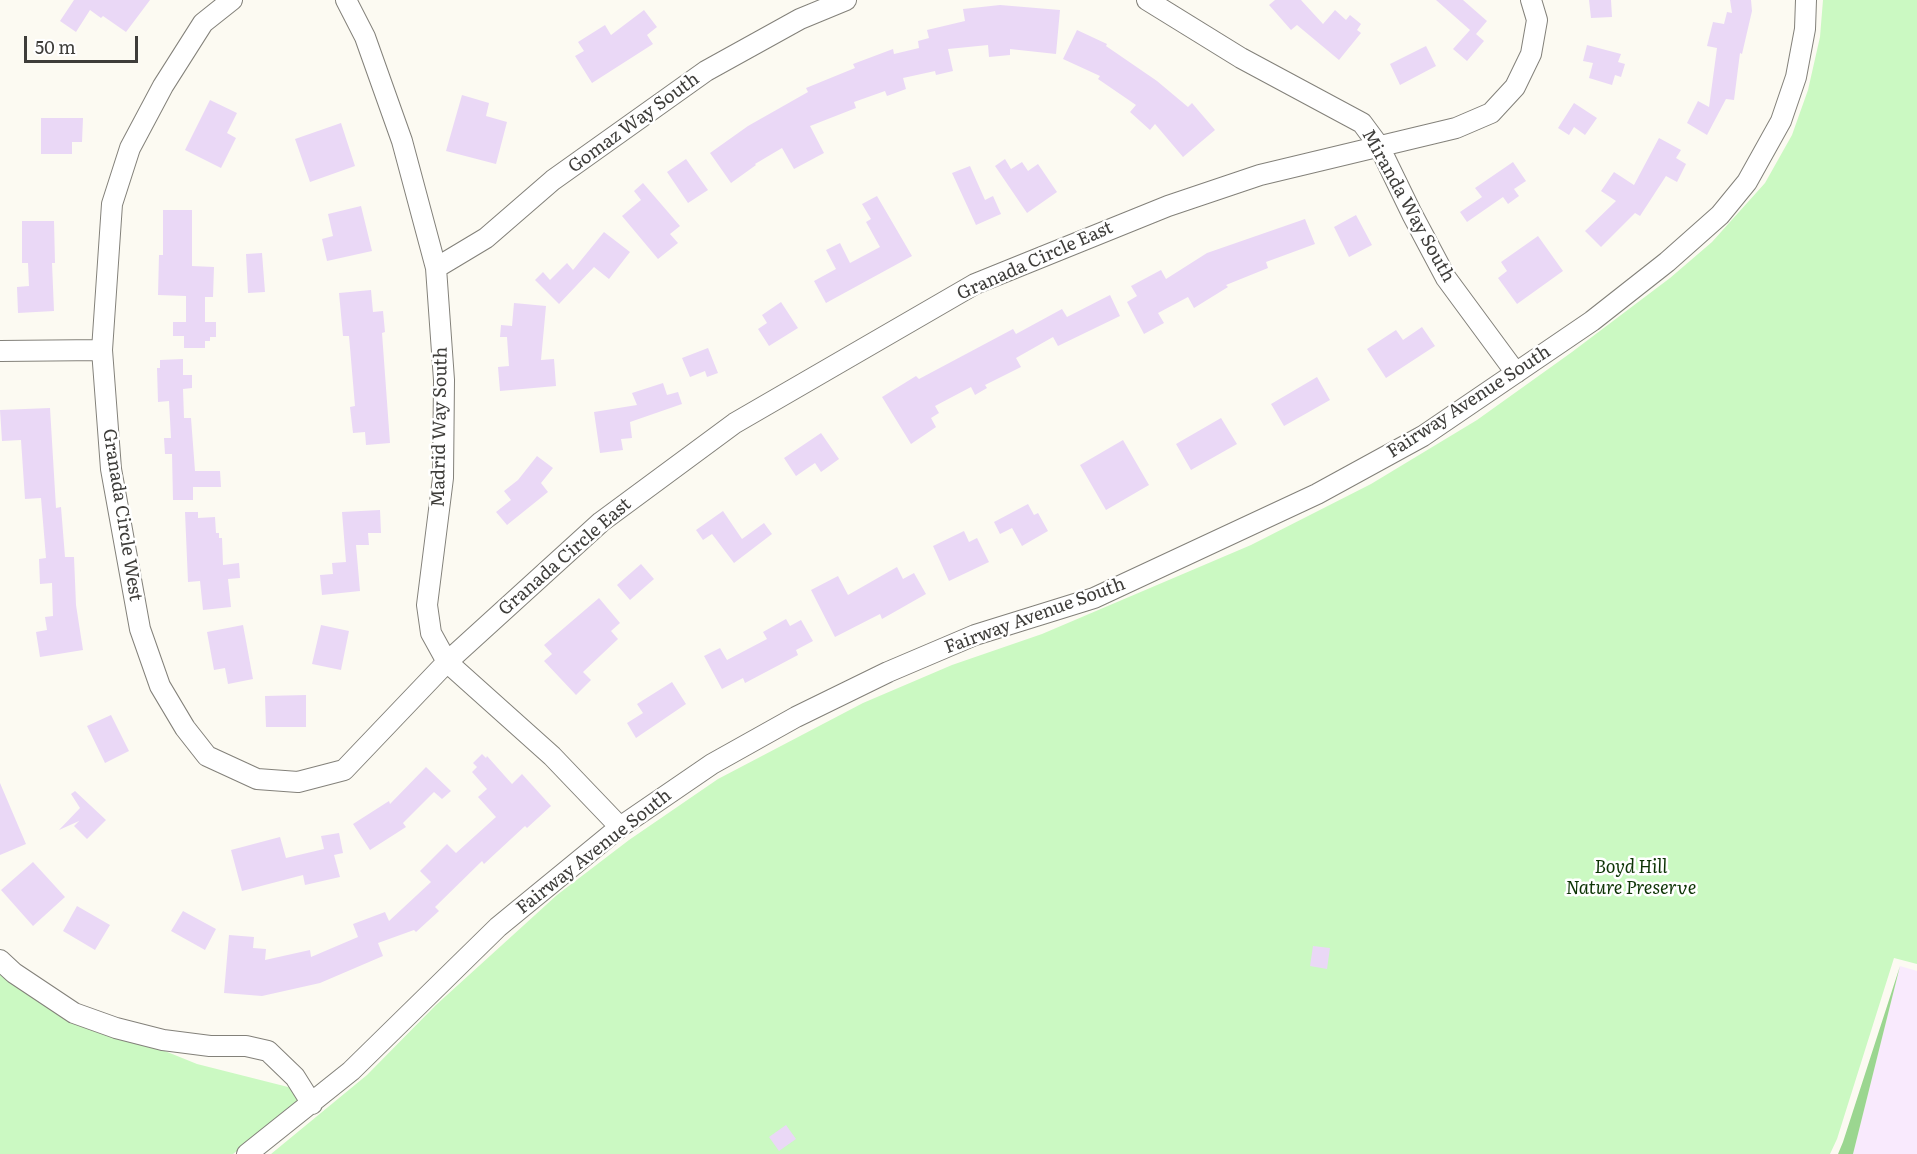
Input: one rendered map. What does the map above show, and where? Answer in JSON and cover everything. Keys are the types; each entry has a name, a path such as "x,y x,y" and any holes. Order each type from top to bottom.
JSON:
{"street":[{"name":"Granada Circle West","path":"232,0 203,23 163,86 130,148 112,204 102,350 111,469 140,629 160,686 185,728 207,756 257,779 298,782 344,770 447,662"},
{"name":"Madrid Way South","path":"346,0 365,37 402,141 436,268 444,380 443,478 427,605 431,633 447,662 552,756 620,827"},
{"name":"Gomaz Way South","path":"436,268 486,238 553,180 706,71 800,19 846,0"},
{"name":"Miranda Way South","path":"1147,0 1241,58 1362,123 1379,146 1446,278 1516,373"},
{"name":"Granada Circle East","path":"447,662 601,522 735,423 975,284 1168,206 1260,175 1456,128 1491,113 1515,87 1531,54 1537,20 1532,0"},
{"name":"Fairway Avenue South","path":"247,1154 351,1071 498,927 620,827 712,764 796,717 888,672 975,635 1094,598 1317,494 1423,436 1592,321 1667,262 1720,215 1746,182 1781,121 1796,77 1805,28 1806,0"},
{"path":"0,351 102,350"},
{"path":"0,960 14,973 74,1013 116,1028 163,1040 267,1051 294,1077 312,1104"}],"shaded area":[{"path":"1900,966 1917,971 1917,1154 1853,1154"}],"green space":[{"name":"Boyd Hill Nature Preserve","path":"1823,0 1917,0 1917,964 1894,958 1837,1139 1830,1154 271,1154 367,1075 436,1005 557,895 629,840 718,779 863,703 952,665 1042,634 1251,545 1371,484 1477,420 1572,352 1670,278 1712,242 1765,183 1792,135 1808,90 1820,37"},
{"path":"1900,966 1853,1154 1838,1154 1843,1142"},
{"path":"0,971 145,1043 197,1064 292,1088 301,1102 233,1154 0,1154"}],"building":[{"path":"74,0 150,0 126,32 90,10 76,32 60,21"},
{"path":"1275,0 1301,0 1323,24 1335,10 1346,20 1350,15 1361,24 1357,30 1361,33 1339,60 1297,25 1291,30 1269,5"},
{"path":"1436,0 1463,0 1487,21 1476,34 1484,41 1467,61 1453,49 1470,30"},
{"path":"1589,0 1611,0 1612,17 1591,18"},
{"path":"1730,0 1751,0 1752,11 1742,54 1740,53 1734,100 1726,99 1707,135 1687,123 1698,101 1709,107 1717,48 1707,46 1713,22 1724,24 1727,12 1732,13"},
{"path":"1000,5 1060,10 1056,54 1010,49 1010,55 989,57 988,45 948,49 953,71 936,75 935,71 903,78 906,89 887,96 885,91 854,102 856,108 810,126 824,153 794,169 782,148 755,164 731,183 710,153 748,126 808,92 806,88 855,68 853,64 893,49 894,54 919,48 918,41 929,38 927,30 965,21 963,9"},
{"path":"644,10 657,27 647,35 653,44 592,83 575,56 584,51 578,42 605,25 611,35"},
{"path":"1077,30 1107,44 1106,46 1157,81 1188,107 1192,103 1215,130 1183,157 1155,124 1150,130 1130,112 1136,105 1098,79 1100,76 1063,59"},
{"path":"1587,45 1621,54 1618,62 1625,64 1621,77 1615,75 1612,85 1589,78 1593,63 1583,61"},
{"path":"1426,46 1436,66 1400,85 1390,64"},
{"path":"462,95 489,103 486,116 507,122 496,164 446,151"},
{"path":"210,100 237,113 227,133 236,138 221,168 185,150"},
{"path":"1574,103 1597,118 1585,135 1574,127 1569,135 1558,128"},
{"path":"41,118 83,118 82,142 72,142 72,154 41,154"},
{"path":"341,123 355,166 310,182 295,139"},
{"path":"1659,138 1681,150 1676,158 1686,164 1677,182 1666,176 1640,216 1635,213 1601,247 1585,231 1616,201 1601,191 1614,172 1634,185"},
{"path":"686,159 708,190 688,203 667,172"},
{"path":"1005,159 1011,169 1022,162 1028,171 1038,164 1057,192 1027,213 995,166"},
{"path":"1513,162 1526,181 1514,189 1519,196 1508,204 1503,197 1467,222 1460,212 1482,197 1475,188"},
{"path":"970,166 985,200 993,196 1001,214 976,225 952,173"},
{"path":"643,183 680,226 670,234 678,243 658,259 622,216 641,200 634,191"},
{"path":"877,196 912,256 826,303 814,281 836,269 826,250 840,243 850,263 880,247 866,222 871,219 862,204"},
{"path":"361,206 372,251 327,261 322,239 333,236 328,214"},
{"path":"163,210 192,210 192,266 214,267 213,297 205,297 205,322 216,322 216,337 210,337 210,341 205,341 205,348 184,348 184,336 173,336 173,322 186,322 186,296 158,295 159,255 163,255"},
{"path":"1356,215 1372,245 1349,257 1334,227"},
{"path":"1305,219 1315,244 1266,262 1268,268 1226,285 1228,287 1194,308 1188,297 1158,313 1164,323 1144,334 1127,302 1137,296 1131,286 1161,270 1166,279 1207,253"},
{"path":"22,221 54,221 55,263 52,263 54,311 18,313 17,287 29,286 28,263 22,263"},
{"path":"604,232 630,252 609,279 594,267 559,304 535,280 543,272 550,280 567,263 573,270"},
{"path":"1538,236 1563,271 1517,304 1498,278 1507,271 1501,262"},
{"path":"262,253 265,292 248,293 246,254"},
{"path":"371,290 373,312 383,311 385,332 382,333 390,443 366,445 365,432 353,433 350,407 355,406 349,336 343,336 339,293"},
{"path":"1110,295 1120,316 1058,346 1053,337 1016,358 1021,367 985,385 987,388 975,395 971,387 935,406 939,413 931,418 936,427 911,444 882,397 916,376 919,379 1013,329 1016,334 1062,309 1067,317"},
{"path":"781,302 798,328 769,346 758,329 767,323 762,315"},
{"path":"514,303 546,306 541,360 554,359 556,386 500,391 498,367 509,366 507,337 500,337 501,325 512,326"},
{"path":"1422,327 1435,346 1386,378 1367,349 1396,330 1403,340"},
{"path":"708,348 718,373 707,377 705,371 690,377 682,358"},
{"path":"183,359 183,375 192,375 192,388 183,389 184,418 191,418 195,471 220,471 221,487 193,487 193,500 173,500 172,454 165,454 164,438 171,438 169,401 158,402 157,368 160,368 160,360"},
{"path":"1317,377 1330,400 1284,426 1271,404"},
{"path":"663,383 667,395 678,392 682,404 630,422 632,438 621,439 623,450 600,453 594,412 637,405 632,393"},
{"path":"50,408 56,508 61,507 65,557 74,557 76,605 83,650 40,657 36,632 47,630 45,617 53,616 52,583 40,584 39,559 46,558 41,498 25,499 21,440 2,441 0,410"},
{"path":"1221,418 1237,444 1191,470 1176,444"},
{"path":"821,433 839,459 821,472 815,463 796,476 784,458"},
{"path":"1123,440 1149,485 1106,510 1080,465"},
{"path":"537,456 553,468 541,483 548,492 507,525 496,512 511,500 504,491 518,480"},
{"path":"1028,504 1034,515 1038,513 1048,531 1022,546 1012,528 1000,534 994,522"},
{"path":"380,510 381,533 368,533 369,545 356,545 360,591 322,595 320,575 333,574 332,563 346,562 342,512"},
{"path":"723,511 742,539 764,523 772,534 734,563 712,534 703,540 696,530"},
{"path":"185,512 198,512 198,518 215,517 216,533 219,533 219,538 222,538 223,565 239,563 240,578 228,579 231,607 203,610 200,581 188,582"},
{"path":"964,531 969,542 977,538 989,562 949,581 933,546"},
{"path":"641,564 654,579 630,600 617,585"},
{"path":"897,567 903,579 914,573 926,594 882,619 880,614 835,637 811,590 838,576 848,595"},
{"path":"599,598 620,623 611,631 618,639 583,672 591,680 576,695 544,661 552,654 544,645"},
{"path":"786,619 790,626 801,620 813,641 796,650 798,655 745,683 743,678 722,689 704,656 720,648 727,660 767,639 763,632"},
{"path":"243,625 253,679 228,684 225,668 214,670 207,632"},
{"path":"321,625 349,631 341,670 312,664"},
{"path":"672,682 686,704 636,738 627,723 643,713 637,704"},
{"path":"306,695 306,727 266,727 265,696"},
{"path":"111,715 129,751 105,763 87,726"},
{"path":"482,754 486,758 487,756 512,784 522,774 551,806 527,828 525,826 484,864 482,861 435,907 439,911 416,932 414,930 378,943 383,956 320,983 262,996 224,993 229,935 254,937 253,948 266,949 265,960 310,950 311,957 358,937 353,924 385,912 389,921 431,882 420,871 447,844 456,853 496,817 478,797 487,789 472,772 477,767 473,763"},
{"path":"426,767 451,791 442,799 434,792 403,823 406,827 370,850 353,824 389,801 390,804"},
{"path":"0,783 26,844 0,855"},
{"path":"75,791 106,820 87,839 74,826 79,821 59,830 80,808 71,794"},
{"path":"339,833 343,853 334,855 340,877 305,885 303,875 242,891 231,850 280,837 286,858 324,849 321,836"},
{"path":"33,862 65,897 33,926 1,890"},
{"path":"77,906 110,925 95,950 63,931"},
{"path":"183,911 216,929 205,950 171,931"},
{"path":"1313,946 1330,948 1327,969 1310,966"},
{"path":"786,1125 796,1139 779,1151 769,1137"}]}
